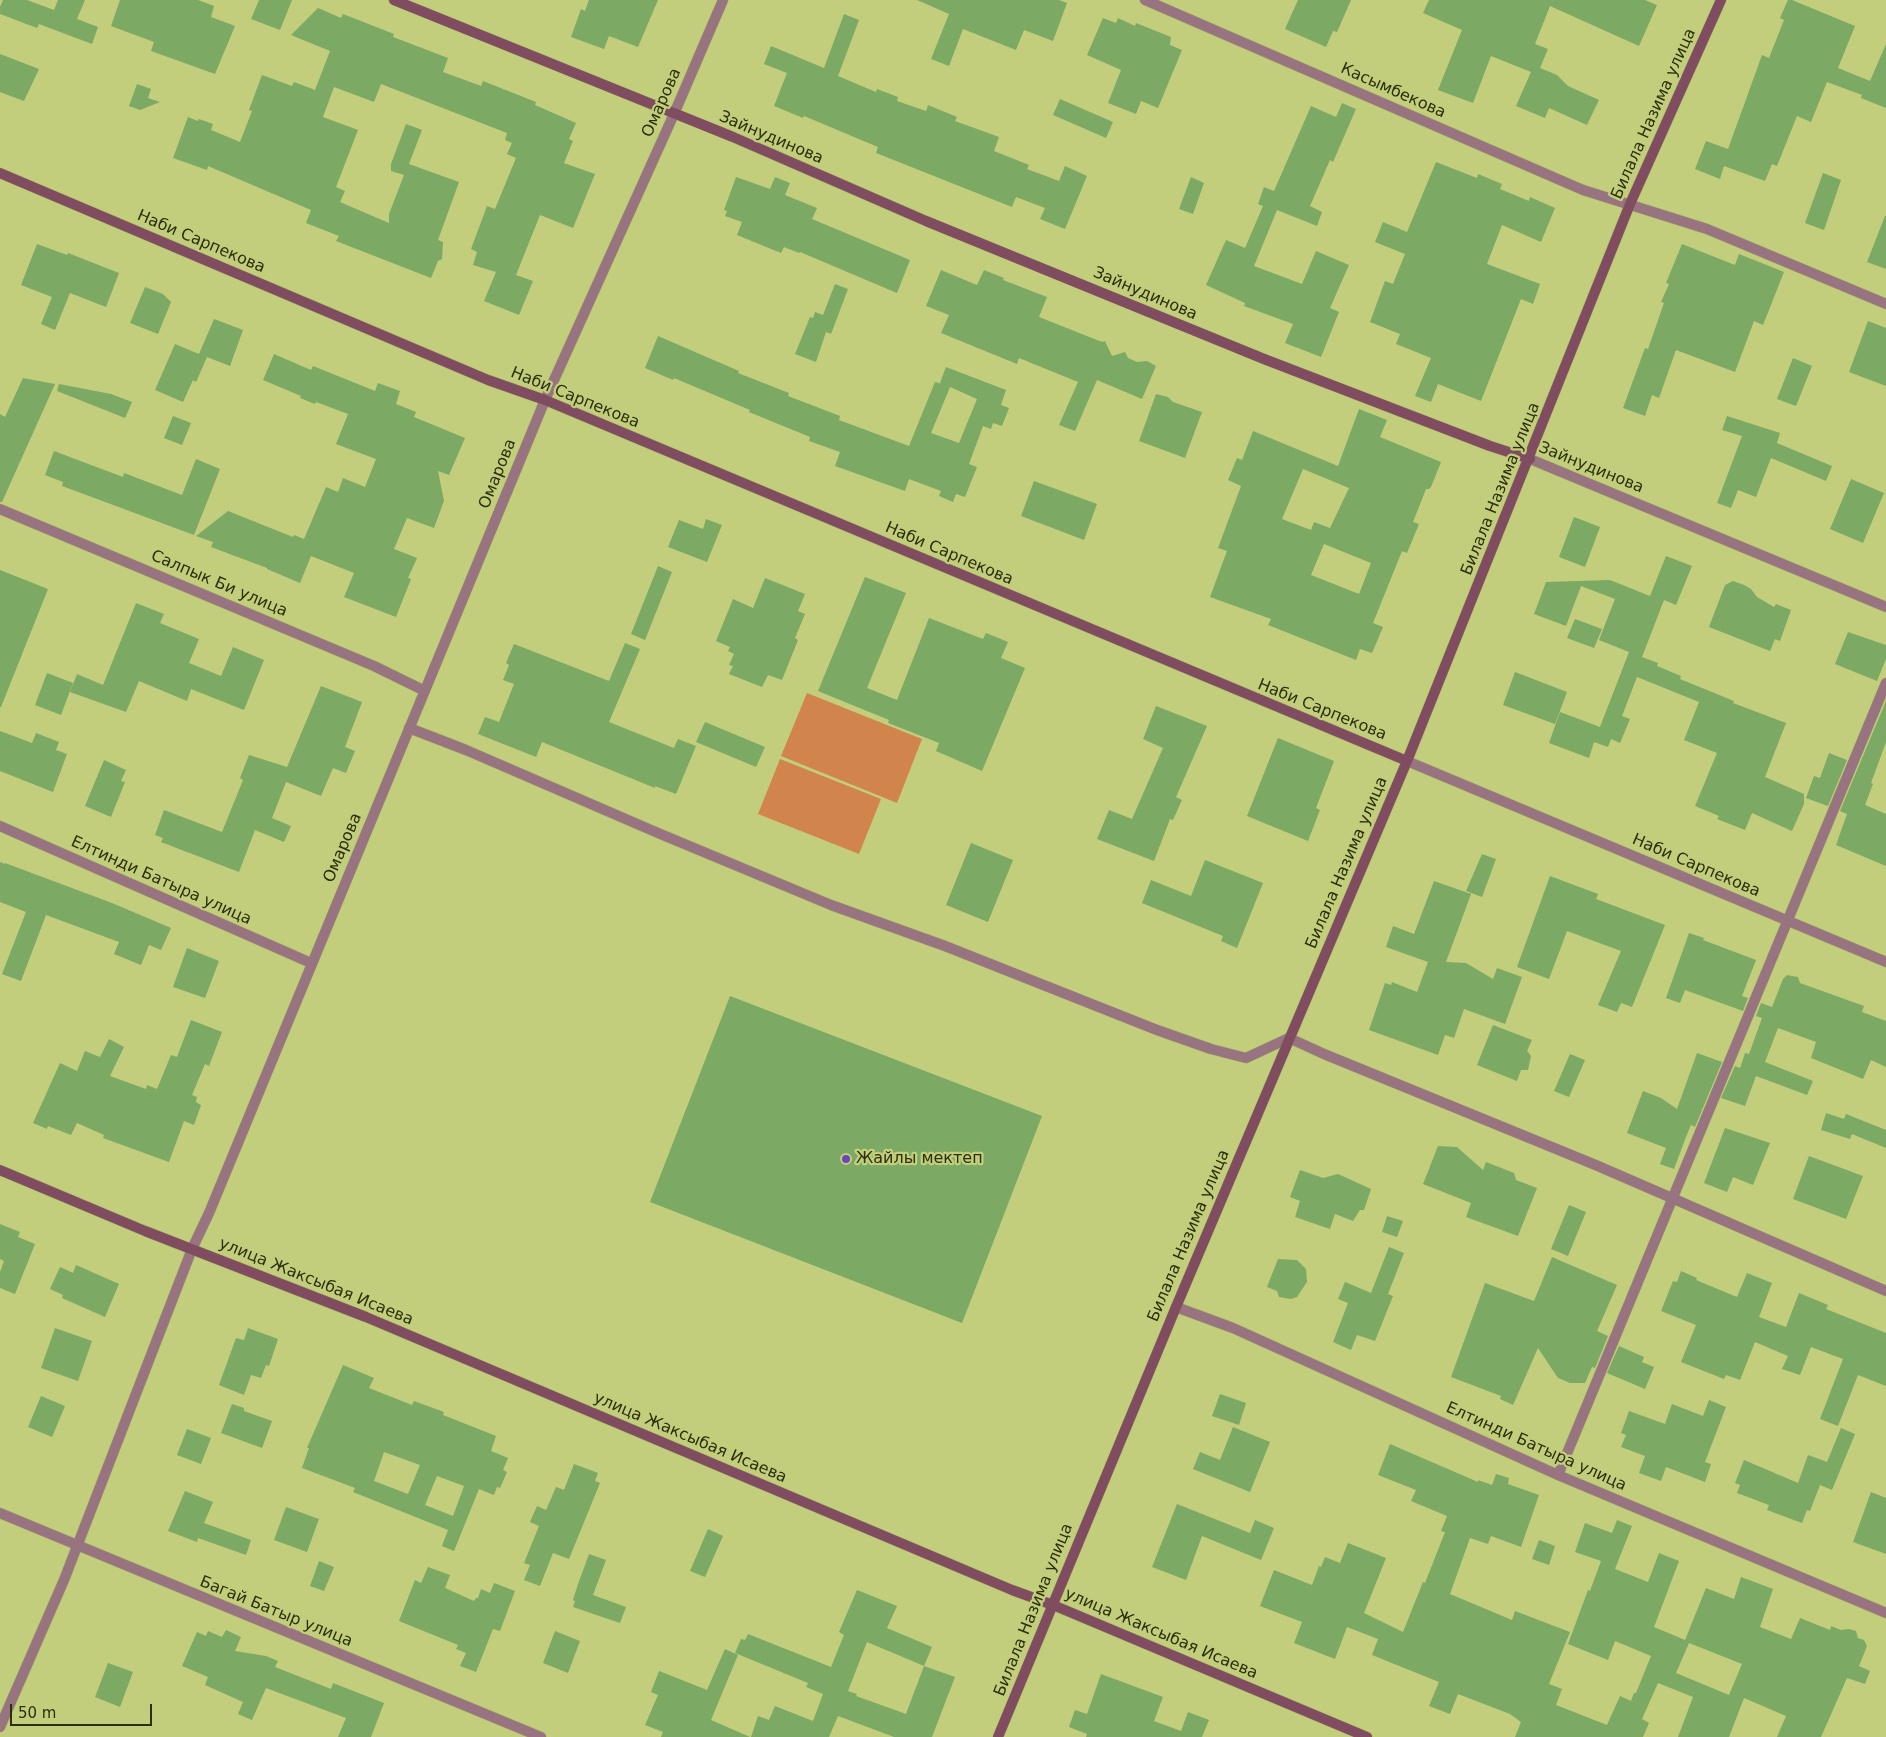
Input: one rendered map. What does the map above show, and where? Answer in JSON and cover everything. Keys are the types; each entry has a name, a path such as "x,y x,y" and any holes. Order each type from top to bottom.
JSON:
{"street":[{"name":"Зайнудинова","path":"394,0 733,137 926,221 1264,359 1490,446 1530,459 1886,607"},
{"name":"Омарова","path":"0,1727 64,1580 76,1544 99,1491 192,1249 209,1213 545,400 674,114 723,0"},
{"name":"Касымбекова","path":"1144,0 1583,190 1707,229 1886,304"},
{"name":"Билала Назима улица","path":"998,1737 1176,1307 1407,761 1530,459 1630,204 1721,0"},
{"name":"Наби Сарпекова","path":"0,173 488,380 545,400 1886,962"},
{"name":"Салпык Би улица","path":"0,509 356,658 425,690"},
{"path":"1558,1475 1886,683"},
{"path":"409,728 466,750 831,905 945,946 1157,1030 1211,1049 1246,1058 1289,1038 1598,1166 1886,1291"},
{"name":"Елтинди Батыра улица","path":"0,826 311,963"},
{"name":"улица Жаксыбая Исаева","path":"0,1170 145,1231 366,1317 994,1582 1368,1737"},
{"name":"Елтинди Батыра улица","path":"1176,1307 1233,1328 1558,1475 1886,1613"},
{"name":"Багай Батыр улица","path":"0,1512 541,1737"}],"shaded area":[{"path":"807,693 922,739 897,803 781,756"},
{"path":"780,759 881,799 859,854 758,814"}],"building":[{"path":"3,0 27,0 54,10 58,0 85,0 77,19 98,27 92,44 39,24 37,28 0,14"},
{"path":"120,0 198,0 214,6 211,17 235,26 215,74 151,51 154,42 111,26"},
{"path":"259,0 292,0 280,30 251,19"},
{"path":"589,0 658,0 638,47 609,36 604,49 571,37 581,9 585,11"},
{"path":"917,0 1059,0 1067,3 1053,41 1024,30 1016,50 963,29 949,66 931,59 949,14"},
{"path":"1298,0 1351,0 1337,32 1333,31 1326,47 1285,29"},
{"path":"1429,0 1645,0 1657,5 1639,46 1550,6 1535,44 1548,49 1540,68 1557,75 1568,86 1599,100 1587,125 1549,108 1545,118 1516,106 1531,72 1491,56 1473,103 1438,90 1462,30 1423,13"},
{"path":"1788,0 1855,26 1838,68 1870,81 1886,44 1886,108 1861,98 1862,95 1827,82 1811,122 1797,116 1777,166 1772,164 1765,181 1724,166 1720,179 1695,169 1706,141 1728,149 1762,55 1769,58 1784,20 1780,18"},
{"path":"318,8 341,18 343,14 394,34 393,37 448,58 443,72 481,86 483,81 536,102 535,105 576,123 569,139 573,141 564,163 595,174 573,228 540,215 516,275 533,281 519,315 484,301 496,272 473,265 477,252 471,249 487,206 495,209 516,158 507,154 512,143 505,140 507,133 381,84 374,102 334,87 323,117 358,130 336,187 345,191 340,202 389,223 389,214 404,175 391,171 391,164 406,124 422,130 409,164 459,182 438,240 443,242 442,259 438,261 431,278 336,241 339,236 306,223 311,210 208,166 207,170 173,158 188,117 213,124 211,130 240,142 252,111 249,110 262,75 292,86 294,82 315,90 330,51 291,35"},
{"path":"844,14 859,20 838,76 876,92 877,89 898,97 897,101 926,111 928,105 957,117 955,121 999,137 994,151 1029,165 1027,169 1059,181 1065,166 1087,176 1065,229 1040,219 1045,208 1016,197 1012,207 876,153 878,147 804,116 803,118 774,106 787,73 764,64 771,46 824,68"},
{"path":"1103,18 1116,23 1118,18 1135,26 1136,23 1171,37 1170,45 1182,50 1158,108 1141,101 1136,114 1108,103 1121,70 1087,55"},
{"path":"0,54 39,69 24,101 0,92"},
{"path":"137,84 151,89 148,98 160,102 140,110 129,106"},
{"path":"1060,99 1113,122 1106,138 1053,115"},
{"path":"1342,103 1356,109 1333,162 1330,160 1310,206 1322,212 1317,226 1277,210 1254,266 1302,284 1316,251 1349,265 1330,308 1339,312 1321,357 1285,343 1293,324 1244,306 1245,303 1206,285 1226,240 1245,248 1263,206 1258,204 1264,187 1274,191 1311,106 1336,117"},
{"path":"1436,162 1477,178 1478,174 1502,184 1500,189 1529,201 1530,197 1555,208 1541,242 1502,225 1487,264 1540,284 1533,304 1521,299 1481,401 1438,384 1431,402 1415,396 1431,358 1396,344 1400,334 1370,322 1385,281 1393,284 1405,254 1375,242 1383,222 1407,232"},
{"path":"1823,173 1841,180 1824,230 1805,223"},
{"path":"736,177 770,189 775,177 790,183 785,195 817,208 812,219 910,260 897,293 800,252 784,247 781,253 737,235 742,222 725,216 727,211 724,210"},
{"path":"1191,177 1204,183 1193,214 1179,209"},
{"path":"1886,216 1886,269 1867,262"},
{"path":"37,244 67,255 68,253 119,273 106,307 70,293 55,330 41,324 52,297 21,285"},
{"path":"1682,244 1735,265 1739,254 1784,272 1763,325 1754,321 1735,372 1676,350 1659,398 1652,395 1645,416 1623,408 1645,348 1648,349 1664,303 1661,302 1669,284 1666,283"},
{"path":"941,270 977,285 984,270 1004,278 1003,280 1047,297 1039,317 1102,342 1105,341 1112,356 1125,352 1128,358 1137,362 1147,361 1156,366 1142,399 1097,380 1075,431 1059,425 1078,382 1019,358 1017,364 941,333 949,315 926,306"},
{"path":"835,284 848,289 831,334 826,332 816,362 795,354 810,317 813,318 815,312 823,315"},
{"path":"145,287 163,294 171,302 158,334 130,323"},
{"path":"214,319 243,330 230,366 207,357 196,382 193,380 183,402 155,390 175,344 199,354"},
{"path":"1868,321 1886,328 1886,386 1849,372"},
{"path":"658,336 739,371 738,373 789,393 788,396 840,416 839,420 909,446 935,382 942,384 940,383 946,367 1006,390 1001,405 1009,408 1002,426 993,423 991,429 983,426 969,464 977,467 965,497 956,494 953,502 939,496 941,491 909,479 905,491 835,466 840,452 809,441 810,437 749,412 750,410 645,368","holes":["950,387 977,399 959,443 931,433"]},
{"path":"274,354 311,370 313,366 375,391 378,383 400,391 396,404 416,412 414,417 465,438 449,475 438,471 444,501 434,528 407,518 394,549 417,558 408,578 411,579 396,617 344,597 354,573 311,556 300,583 267,568 211,547 213,542 196,536 228,511 293,537 294,535 304,539 326,487 338,492 343,478 365,487 376,459 336,444 348,414 300,398 301,396 263,380"},
{"path":"1793,358 1812,366 1796,406 1777,399"},
{"path":"23,378 55,384 2,502 0,502 0,414 5,417"},
{"path":"59,384 111,394 132,402 125,418 57,391"},
{"path":"1156,394 1168,397 1173,402 1202,412 1185,458 1139,441"},
{"path":"1359,409 1387,420 1380,437 1441,462 1431,487 1426,489 1413,522 1419,524 1407,553 1402,551 1373,623 1383,627 1372,653 1360,649 1356,660 1268,625 1271,619 1210,597 1227,551 1218,548 1241,486 1228,480 1237,458 1242,460 1253,431 1338,466","holes":["1303,469 1349,488 1330,528 1314,522 1311,530 1282,519","1324,544 1371,563 1359,594 1311,575"]},
{"path":"173,416 191,423 182,445 164,438"},
{"path":"1727,416 1780,433 1777,443 1832,466 1826,481 1771,458 1756,497 1738,490 1731,508 1717,503 1742,436 1722,430"},
{"path":"54,451 123,477 124,473 182,495 196,459 220,469 194,535 62,486 63,482 45,475"},
{"path":"1851,479 1884,493 1863,543 1830,529"},
{"path":"1034,481 1097,504 1084,540 1021,516"},
{"path":"1574,517 1600,527 1585,567 1559,557"},
{"path":"706,519 722,525 707,562 668,547 679,520 703,529"},
{"path":"1666,556 1692,566 1676,605 1664,600 1642,657 1658,663 1657,666 1681,676 1680,679 1734,701 1733,703 1786,723 1765,777 1804,794 1804,804 1792,831 1752,813 1745,830 1717,819 1719,816 1695,806 1717,753 1684,740 1699,702 1637,677 1622,716 1630,719 1620,743 1611,739 1608,747 1594,742 1589,758 1549,743 1560,712 1600,727 1629,652 1599,640 1615,599 1581,586 1566,626 1534,614 1546,582 1610,580 1650,596"},
{"path":"658,566 672,572 645,640 631,634"},
{"path":"0,570 48,589 1,707 0,707"},
{"path":"865,577 906,593 867,688 897,700 929,618 983,639 986,633 1008,642 1001,658 1025,668 982,771 936,751 939,743 888,723 889,720 818,691"},
{"path":"765,578 805,594 798,611 805,614 795,638 798,640 782,680 768,675 762,687 729,674 733,666 729,665 734,654 728,651 730,647 716,641 733,599 753,608"},
{"path":"1733,581 1751,589 1757,597 1774,607 1776,604 1791,610 1780,641 1775,639 1770,651 1709,627 1725,585"},
{"path":"136,603 164,614 160,623 199,639 189,663 221,676 233,647 264,660 244,710 191,689 187,701 139,681 126,712 70,692 77,674 103,685"},
{"path":"1575,619 1602,629 1594,648 1567,638"},
{"path":"1848,632 1886,645 1886,659 1877,681 1835,664"},
{"path":"625,643 640,649 609,722 674,748 678,739 696,746 676,794 655,786 655,788 542,742 536,757 478,734 485,717 499,722 514,684 503,680 509,665 506,663 514,644 609,681"},
{"path":"1515,672 1567,692 1555,724 1503,705"},
{"path":"47,673 73,683 61,715 35,705"},
{"path":"321,686 362,702 345,747 355,751 346,773 333,768 321,796 286,782 272,818 291,826 284,842 255,830 239,872 161,842 163,838 155,835 164,810 222,832 243,780 240,778 249,755 287,767"},
{"path":"1886,701 1886,742 1865,805 1886,814 1886,866 1836,845 1847,814 1840,811"},
{"path":"1156,706 1207,726 1176,797 1182,800 1173,820 1170,819 1154,861 1097,839 1109,810 1132,819 1163,748 1143,739"},
{"path":"705,722 765,747 756,767 696,742"},
{"path":"0,731 32,743 36,733 59,742 56,750 67,754 53,792 0,771"},
{"path":"1278,738 1334,761 1316,808 1320,810 1308,841 1247,816"},
{"path":"1829,753 1847,760 1828,806 1806,798 1814,776 1820,778"},
{"path":"104,760 126,770 121,781 125,782 111,817 85,806"},
{"path":"971,843 1013,860 988,922 946,905"},
{"path":"1482,854 1496,859 1482,897 1466,891"},
{"path":"1205,860 1263,883 1237,948 1221,941 1223,936 1142,903 1151,880 1191,896"},
{"path":"0,862 112,903 171,928 161,950 149,945 141,965 114,954 119,942 46,915 21,981 2,974 26,912 0,902"},
{"path":"1550,876 1598,894 1596,899 1665,925 1632,1007 1621,1003 1617,1012 1598,1005 1621,951 1567,931 1549,979 1517,967"},
{"path":"1434,881 1471,894 1446,962 1466,963 1493,979 1497,968 1522,977 1505,1024 1464,1009 1454,1038 1445,1035 1438,1055 1369,1030 1385,983 1391,985 1392,982 1417,992 1428,962 1386,947 1393,926 1414,934"},
{"path":"1689,933 1756,960 1742,996 1748,998 1743,1011 1685,990 1680,1003 1666,998"},
{"path":"187,948 219,961 205,998 173,987"},
{"path":"1787,975 1798,977 1800,983 1864,1006 1862,1012 1886,1021 1886,1067 1871,1060 1863,1079 1811,1058 1816,1042 1778,1028 1765,1062 1813,1081 1807,1095 1756,1076 1745,1106 1721,1098 1735,1066 1740,1068 1745,1053 1749,1054 1762,1018 1756,1016 1761,1003 1772,1007 1783,979"},
{"name":"Жайлы мектеп","path":"730,996 1042,1116 962,1323 650,1202"},
{"path":"191,1020 222,1032 209,1066 205,1064 192,1095 197,1097 196,1102 201,1105 194,1125 184,1121 169,1162 103,1138 104,1135 77,1123 71,1135 48,1126 47,1129 33,1123 60,1063 77,1071 85,1051 100,1057 109,1039 124,1047 110,1076 146,1089 147,1085 157,1089 171,1055 177,1057"},
{"path":"1493,1025 1532,1040 1527,1051 1531,1056 1528,1070 1521,1070 1517,1081 1477,1065"},
{"path":"1697,1053 1722,1062 1695,1127 1691,1125 1674,1169 1660,1164 1666,1148 1627,1133 1643,1091 1661,1098 1677,1109"},
{"path":"1570,1054 1585,1060 1569,1097 1554,1091"},
{"path":"1826,1113 1844,1119 1846,1114 1886,1130 1886,1148 1852,1134 1850,1139 1821,1130"},
{"path":"1725,1128 1770,1143 1753,1185 1733,1177 1727,1192 1704,1183"},
{"path":"1438,1146 1457,1147 1483,1170 1486,1162 1514,1173 1516,1180 1537,1188 1518,1236 1466,1217 1471,1203 1423,1184"},
{"path":"1809,1156 1863,1176 1846,1219 1793,1199"},
{"path":"1300,1170 1323,1178 1338,1174 1371,1189 1364,1210 1360,1210 1353,1221 1335,1214 1330,1229 1295,1217 1300,1201 1290,1197"},
{"path":"1569,1205 1586,1212 1568,1256 1551,1249"},
{"path":"1387,1216 1403,1221 1397,1237 1382,1232"},
{"path":"0,1224 20,1232 18,1237 35,1244 15,1294 0,1288 0,1272 4,1261 0,1259"},
{"path":"1389,1247 1404,1253 1388,1294 1393,1296 1375,1341 1357,1335 1351,1350 1333,1342 1348,1303 1338,1299 1345,1282 1371,1293"},
{"path":"1552,1257 1617,1285 1597,1331 1608,1336 1595,1368 1592,1367 1585,1383 1570,1383 1558,1378 1538,1348 1513,1405 1500,1399 1501,1396 1451,1377 1485,1283 1534,1301"},
{"path":"1278,1259 1297,1260 1306,1269 1307,1282 1297,1297 1291,1299 1279,1297 1277,1291 1267,1287"},
{"path":"76,1265 119,1284 105,1317 62,1298 63,1295 50,1289 60,1267 73,1273"},
{"path":"1681,1271 1697,1278 1696,1280 1737,1297 1747,1273 1772,1283 1759,1317 1786,1327 1799,1293 1828,1305 1826,1309 1886,1333 1886,1386 1858,1375 1838,1426 1820,1419 1843,1359 1811,1347 1800,1375 1782,1369 1788,1356 1755,1342 1740,1380 1726,1375 1724,1379 1681,1362 1696,1325 1661,1311 1673,1281 1677,1282"},
{"path":"55,1328 92,1341 78,1381 41,1368"},
{"path":"248,1328 278,1339 269,1366 266,1365 261,1378 251,1375 244,1395 219,1385 236,1338 244,1340"},
{"path":"1619,1346 1644,1357 1642,1362 1654,1367 1645,1389 1607,1373"},
{"path":"343,1365 374,1378 369,1388 412,1405 414,1401 444,1412 443,1415 496,1436 491,1451 508,1458 503,1470 507,1472 500,1488 497,1487 494,1495 479,1489 454,1551 442,1546 448,1530 353,1492 355,1488 302,1468 309,1448 307,1448","holes":["384,1452 420,1465 408,1494 374,1481","437,1476 464,1486 453,1516 425,1505"]},
{"path":"1220,1394 1246,1403 1239,1425 1212,1416"},
{"path":"41,1396 65,1406 52,1437 28,1427"},
{"path":"1709,1400 1726,1407 1705,1462 1711,1464 1705,1482 1666,1467 1661,1481 1639,1473 1645,1456 1621,1447 1626,1435 1621,1433 1629,1411 1665,1424 1672,1404 1703,1416"},
{"path":"232,1404 244,1408 244,1411 272,1421 262,1448 221,1433"},
{"path":"1233,1427 1270,1442 1250,1492 1193,1469 1200,1452 1220,1460"},
{"path":"1841,1428 1855,1434 1832,1490 1820,1485 1810,1511 1807,1510 1802,1523 1767,1510 1769,1505 1737,1493 1740,1485 1735,1483 1744,1460 1798,1483 1808,1455 1827,1462"},
{"path":"187,1429 211,1438 201,1464 177,1455"},
{"path":"1390,1444 1478,1482 1478,1480 1492,1485 1496,1474 1509,1478 1508,1484 1539,1495 1521,1547 1491,1536 1488,1544 1470,1538 1450,1594 1512,1620 1515,1611 1570,1632 1549,1684 1562,1689 1556,1705 1607,1725 1620,1696 1631,1701 1651,1656 1615,1641 1608,1660 1568,1644 1601,1561 1575,1552 1585,1523 1612,1533 1617,1520 1632,1526 1615,1569 1648,1582 1659,1553 1679,1561 1654,1627 1685,1640 1706,1588 1734,1599 1741,1577 1773,1589 1760,1627 1791,1639 1800,1618 1830,1630 1831,1626 1841,1630 1849,1629 1856,1631 1858,1638 1864,1640 1867,1646 1859,1666 1870,1671 1865,1684 1847,1678 1821,1737 1777,1737 1786,1716 1744,1698 1729,1737 1678,1737 1693,1697 1658,1683 1642,1719 1649,1723 1643,1737 1515,1737 1521,1722 1510,1714 1458,1694 1450,1714 1429,1706 1439,1682 1372,1655 1378,1639 1347,1627 1335,1659 1294,1643 1302,1622 1260,1606 1274,1570 1312,1585 1319,1566 1321,1567 1325,1557 1340,1563 1348,1543 1386,1558 1364,1613 1403,1632 1445,1532 1441,1531 1447,1516 1411,1501 1416,1490 1378,1475","holes":["1689,1643 1742,1664 1729,1695 1676,1673"]},
{"path":"574,1464 598,1473 595,1481 600,1483 569,1559 553,1553 540,1586 524,1580 530,1565 524,1563 539,1526 530,1522 537,1506 546,1510 556,1487 564,1490"},
{"path":"185,1491 213,1502 204,1523 251,1540 246,1555 198,1538 197,1542 168,1531"},
{"path":"1871,1492 1886,1498 1886,1554 1853,1542"},
{"path":"1177,1504 1250,1533 1255,1520 1274,1528 1261,1560 1202,1536 1186,1580 1152,1567"},
{"path":"286,1507 319,1519 307,1552 274,1540"},
{"path":"708,1529 723,1536 705,1577 690,1571"},
{"path":"1539,1540 1555,1546 1549,1565 1532,1559"},
{"path":"589,1554 606,1560 593,1595 626,1607 620,1623 573,1607 575,1601 573,1600"},
{"path":"319,1561 334,1567 324,1591 310,1586"},
{"path":"428,1567 450,1575 445,1588 474,1601 478,1598 481,1589 490,1593 494,1583 515,1591 500,1631 493,1629 476,1672 460,1666 466,1653 456,1649 458,1645 399,1621 415,1580 421,1583"},
{"path":"857,1590 897,1606 887,1628 932,1647 924,1666 955,1677 932,1737 894,1737 838,1716 829,1737 751,1737 758,1716 769,1720 775,1706 813,1721 823,1694 806,1687 808,1683 735,1653 741,1639 745,1640 748,1634 831,1667 844,1635 839,1632","holes":["867,1642 924,1666 906,1714 856,1696 857,1694 848,1691"]},
{"path":"226,1630 241,1637 235,1651 266,1656 278,1661 275,1667 331,1689 333,1683 384,1703 371,1737 338,1737 346,1718 266,1688 252,1720 238,1714 243,1702 205,1685 208,1677 182,1666 197,1632 206,1636 208,1631 222,1637"},
{"path":"555,1631 580,1641 568,1673 543,1663"},
{"path":"725,1649 738,1655 711,1720 750,1737 661,1737 663,1732 645,1725 658,1695 651,1692 659,1671 707,1690"},
{"path":"108,1663 133,1672 120,1707 95,1697"},
{"path":"1101,1674 1163,1697 1154,1721 1181,1731 1188,1712 1209,1720 1202,1737 1086,1737 1087,1734 1069,1727 1075,1710 1087,1714"}],"place":[{"name":"Жайлы мектеп","path":"846,1159"}]}
